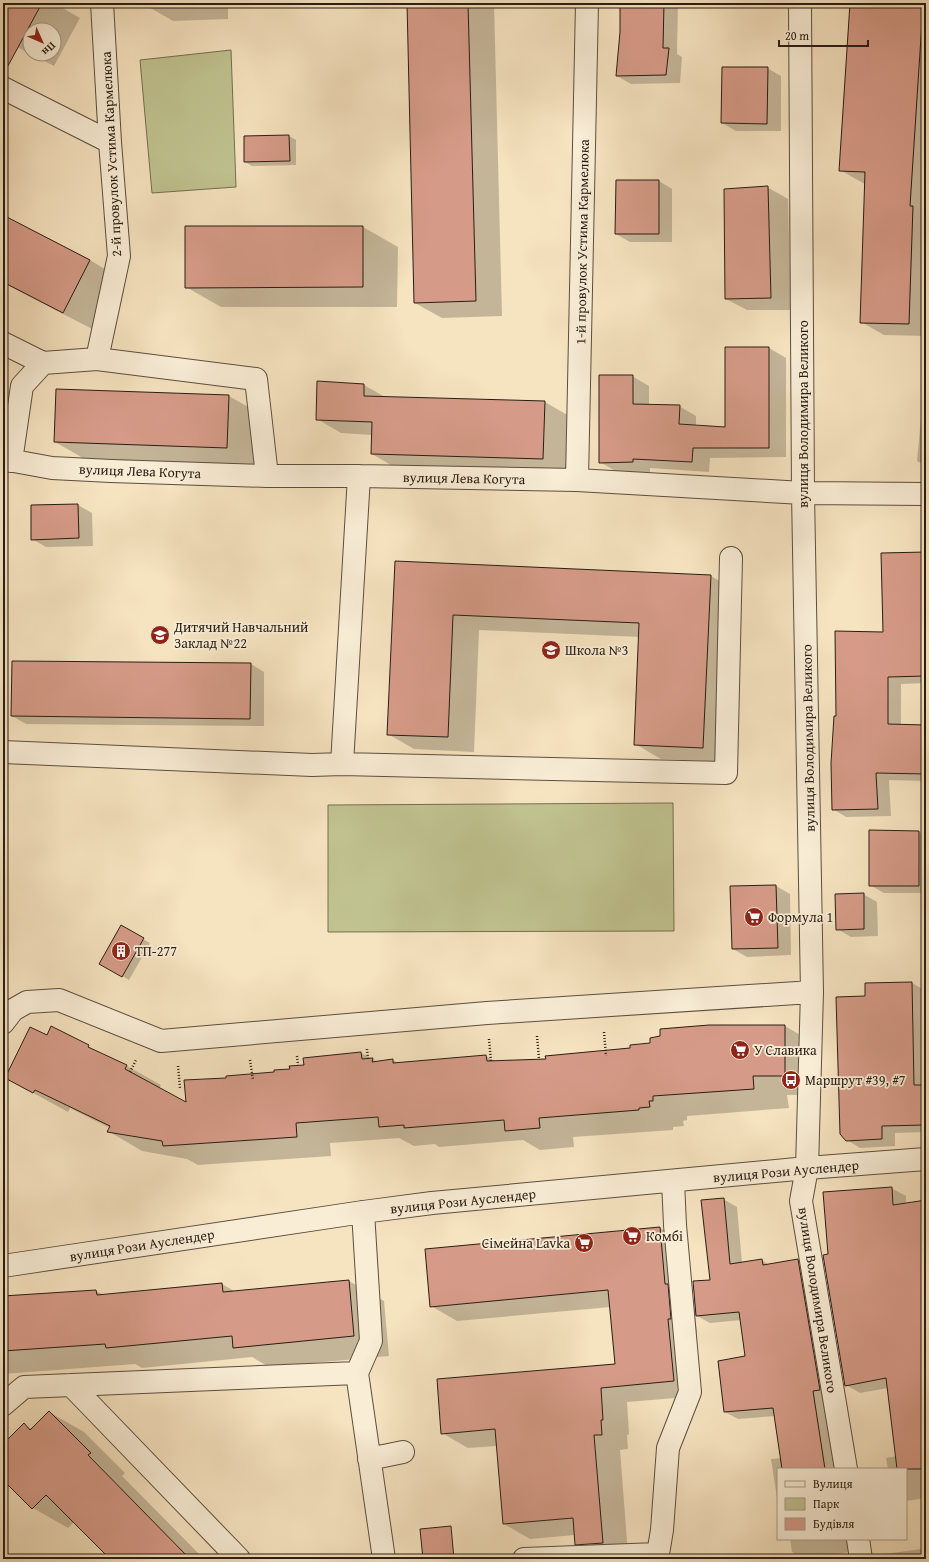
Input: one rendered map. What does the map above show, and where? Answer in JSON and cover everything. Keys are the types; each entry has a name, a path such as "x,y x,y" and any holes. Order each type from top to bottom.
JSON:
{"street":[{"name":"2-й провулок Устима Кармелюка","path":"97,359 119,256 110,142 102,3"},
{"name":"1-й провулок Устима Кармелюка","path":"577,480 587,3"},
{"name":"вулиця Володимира Великого","path":"800,3 803,493 812,992 807,1168 801,1201 846,1468"},
{"path":"3,88 110,142"},
{"path":"3,343 43,363 97,359 256,379 267,476"},
{"path":"7,460 22,386 43,363"},
{"name":"вулиця Лева Когута","path":"7,460 52,468 267,476 577,480 803,493 926,494"},
{"path":"342,764 359,476"},
{"path":"3,752 312,764 726,774 731,558"},
{"path":"3,1023 12,1010 27,1002 59,1000 162,1041 486,1013 812,992"},
{"name":"вулиця Рози Ауслендер","path":"3,1266 432,1203 807,1168 926,1159"},
{"path":"524,1558 658,1554 662,1530 668,1448 690,1392 675,1225 673,1181"},
{"path":"363,1212 371,1341 357,1373 384,1559"},
{"path":"3,1405 24,1387 357,1373"},
{"path":"71,1385 239,1559"},
{"path":"369,1459 402,1452"},
{"path":"858,1540 861,1559"}],"green space":[{"path":"231,50 236,187 152,193 140,60"},
{"path":"673,803 674,931 328,932 328,805"}],"building":[{"path":"3,3 42,3 32,22 22,22 22,40 3,75"},
{"path":"407,3 468,3 476,301 414,303"},
{"path":"620,3 664,3 663,48 669,48 666,75 616,76 620,32"},
{"path":"850,3 923,6 910,206 913,206 909,324 860,323 865,172 839,171"},
{"path":"722,67 768,67 767,124 721,123"},
{"path":"289,135 290,161 244,162 244,136"},
{"path":"616,180 659,180 659,234 615,234"},
{"path":"768,186 771,298 725,299 724,189"},
{"path":"3,215 90,260 63,313 3,282"},
{"path":"185,226 363,226 363,287 185,288"},
{"path":"725,347 769,347 769,448 693,448 692,462 633,459 633,462 599,463 599,375 633,375 633,404 680,405 679,424 725,427"},
{"path":"317,381 364,384 364,396 545,401 543,459 371,454 372,422 316,420"},
{"path":"56,389 229,395 227,448 54,442"},
{"path":"78,504 79,538 31,540 31,505"},
{"path":"926,552 926,676 888,677 888,724 926,725 925,774 876,773 878,809 832,810 831,763 834,716 836,716 835,631 883,632 881,553"},
{"path":"395,561 711,575 703,748 634,745 639,623 453,615 448,737 387,735"},
{"path":"12,661 251,663 250,719 11,716"},
{"path":"869,830 919,831 919,886 869,886"},
{"name":"Формула 1","path":"776,885 778,948 732,949 730,886"},
{"path":"864,893 864,929 836,930 835,894"},
{"name":"ТП-277","path":"121,925 144,938 122,977 99,964"},
{"path":"912,982 914,1085 926,1085 926,1125 882,1126 882,1139 846,1141 840,1134 836,997 865,996 865,983"},
{"path":"709,1025 785,1025 785,1076 753,1076 754,1089 653,1096 653,1101 649,1101 650,1107 639,1108 639,1110 539,1118 540,1128 505,1131 504,1120 404,1128 404,1125 379,1127 378,1117 296,1123 297,1137 163,1146 162,1141 107,1132 110,1126 35,1090 33,1093 5,1078 30,1027 47,1035 51,1026 89,1045 88,1047 127,1065 125,1069 186,1102 184,1080 226,1078 226,1076 274,1072 274,1070 290,1069 289,1066 304,1065 303,1058 361,1052 362,1059 373,1058 372,1062 393,1059 393,1063 486,1055 487,1061 546,1059 545,1056 630,1048 630,1045 650,1043 650,1038 660,1036 660,1029"},
{"path":"892,1187 893,1205 926,1200 926,1469 897,1468 886,1378 845,1386 823,1255 828,1254 823,1192"},
{"path":"724,1198 730,1264 762,1259 763,1265 798,1259 820,1390 813,1391 825,1468 782,1468 773,1408 724,1412 718,1361 745,1356 739,1312 696,1316 693,1281 710,1280 701,1200"},
{"path":"660,1227 665,1284 668,1284 671,1319 668,1319 674,1381 601,1388 603,1420 601,1420 602,1435 594,1435 603,1543 575,1545 573,1518 503,1524 495,1429 441,1434 437,1379 615,1364 608,1290 430,1307 425,1249"},
{"path":"349,1280 354,1336 233,1348 232,1336 106,1348 105,1344 3,1351 3,1296 96,1290 97,1295 222,1283 223,1292"},
{"path":"49,1411 91,1453 88,1455 190,1559 110,1559 46,1495 32,1509 3,1480 3,1444 24,1423 30,1430"},
{"path":"451,1526 454,1559 423,1559 420,1529"}],"place":[{"name":"Дитячий Навчальний Заклад №22","path":"160,635"},
{"name":"Школа №3","path":"551,650"},
{"name":"Формула 1","path":"754,917"},
{"name":"ТП-277","path":"121,951"},
{"name":"У Славика","path":"740,1050"},
{"name":"Маршрут #39, #7","path":"791,1080"},
{"name":"Комбі","path":"632,1236"},
{"name":"Сімейна Lavka","path":"584,1243"}]}
